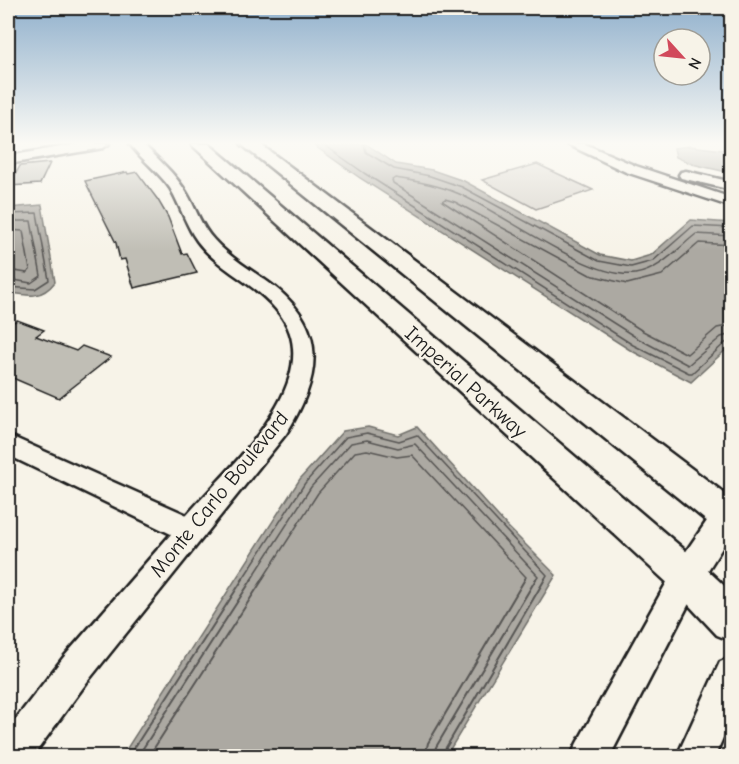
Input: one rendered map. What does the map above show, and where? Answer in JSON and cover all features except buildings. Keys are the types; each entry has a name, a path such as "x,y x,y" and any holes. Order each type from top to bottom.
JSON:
{"main road":[{"name":"Imperial Parkway","path":"239,180 687,576 732,621"},
{"path":"295,180 730,515"}],"street":[{"name":"Monte Carlo Boulevard","path":"10,756 75,670 277,428 291,408 301,382 305,345 302,329 293,315 284,305 222,258 205,242 178,190 169,180"},
{"path":"661,180 732,203"},
{"path":"705,180 732,186"},
{"path":"8,444 190,530"},
{"path":"590,756 687,576 730,515"},
{"path":"696,756 732,674"}],"shaded area":[{"path":"482,180 571,180 593,190 536,209"}],"water":[{"path":"363,180 460,180 600,255 631,261 651,255 691,220 731,223 731,345 691,382 630,350"},
{"path":"42,205 55,282 39,294 8,292 8,208"},
{"path":"368,427 398,435 417,427 507,526 556,575 446,756 122,756 300,479 343,431"}]}
